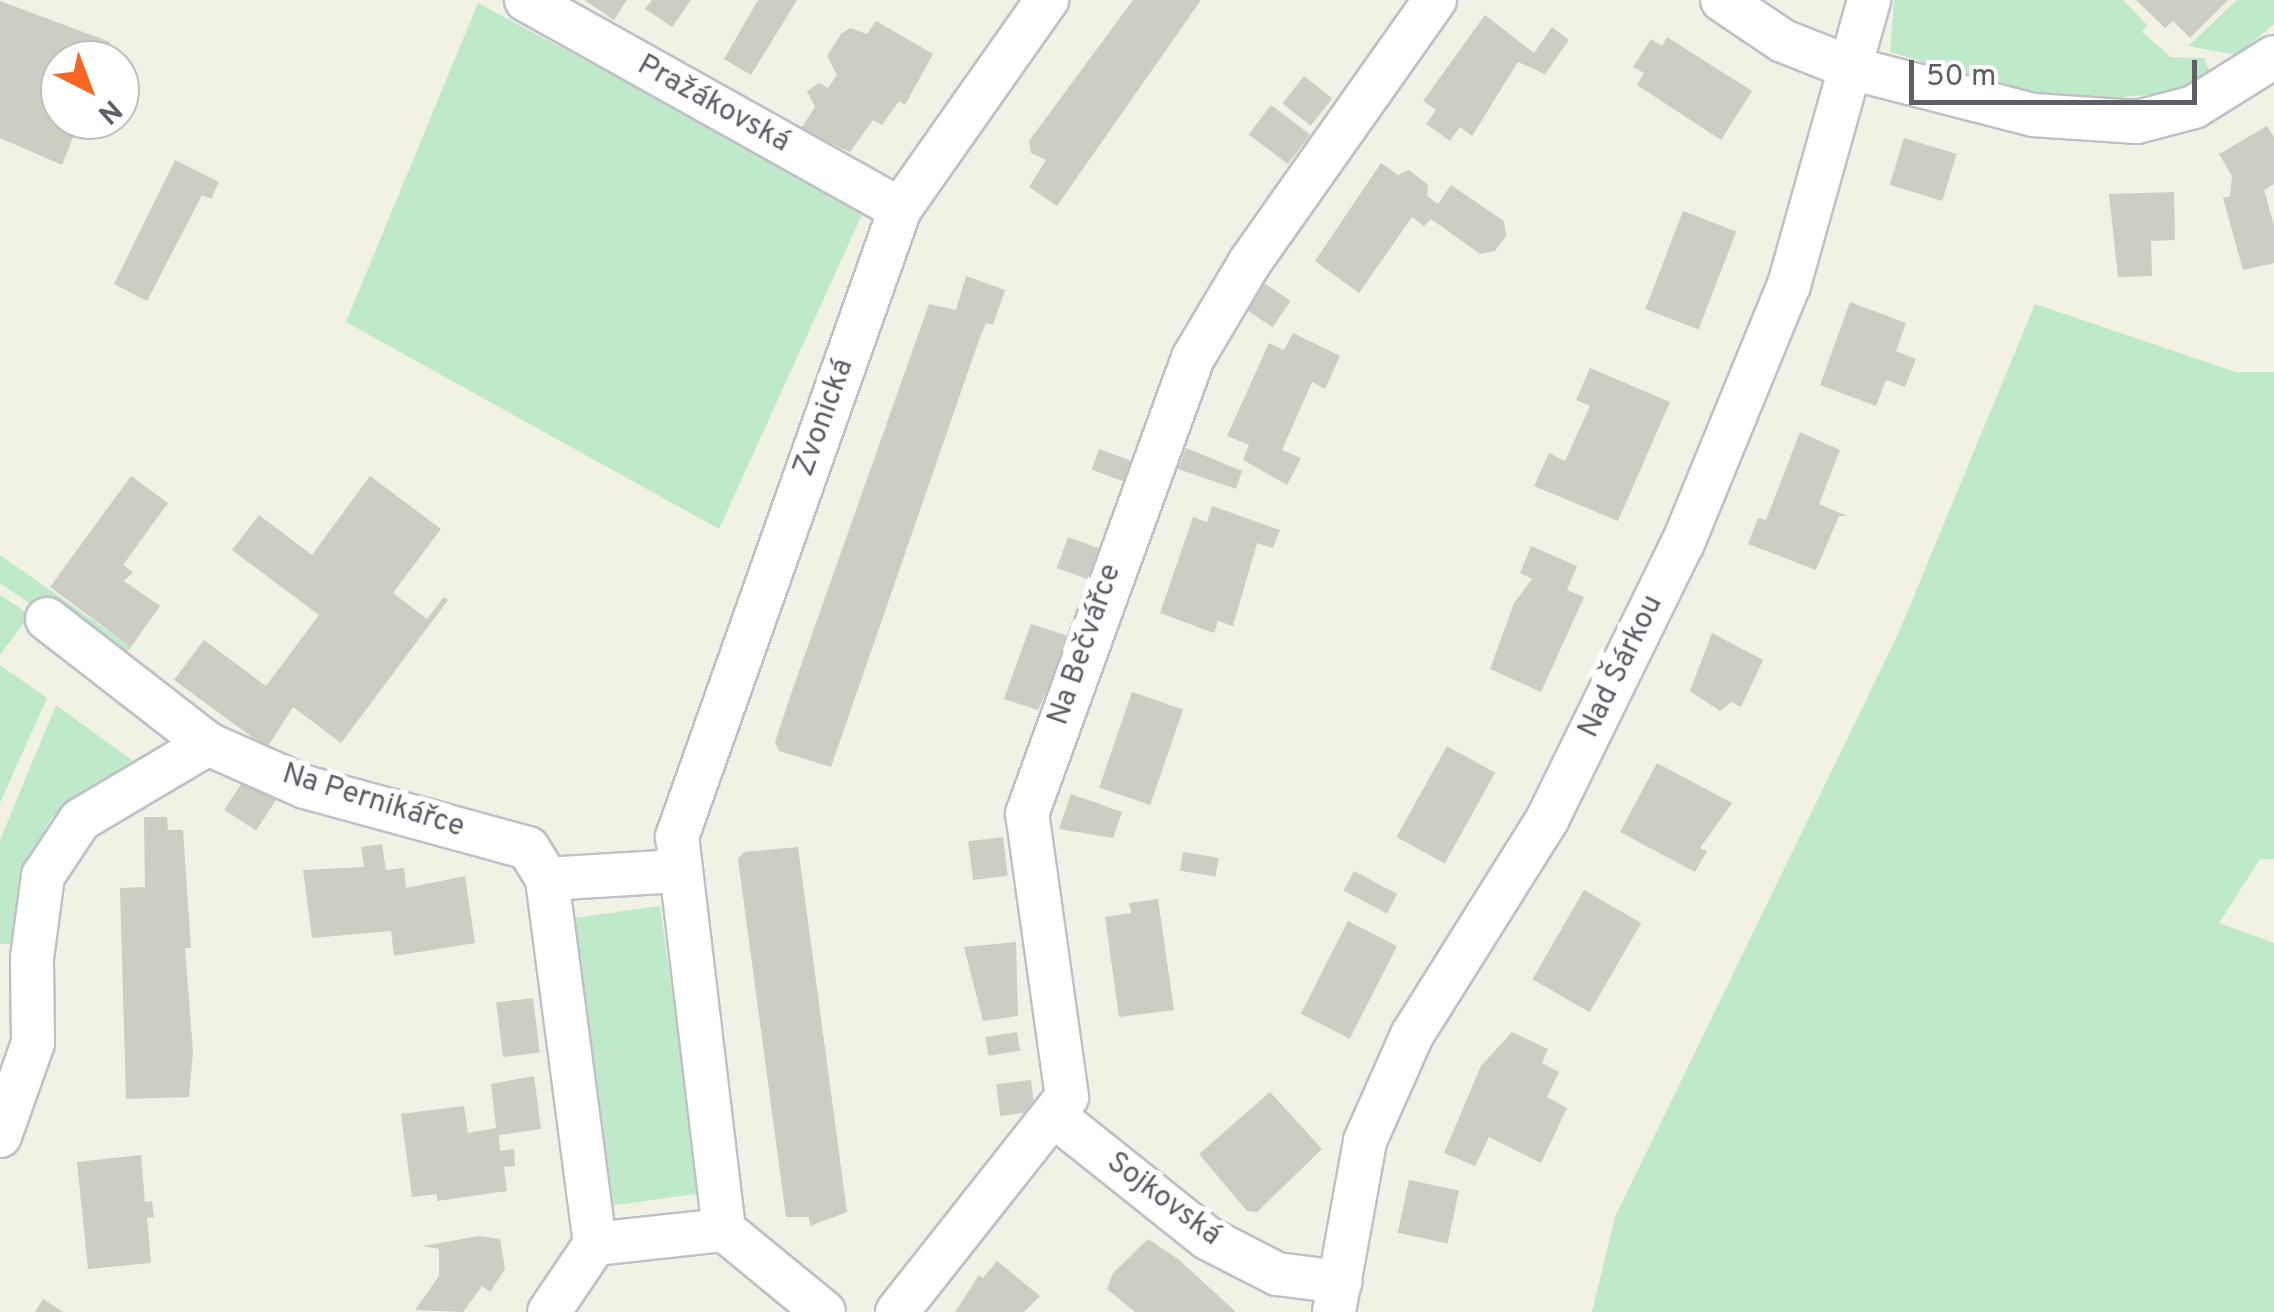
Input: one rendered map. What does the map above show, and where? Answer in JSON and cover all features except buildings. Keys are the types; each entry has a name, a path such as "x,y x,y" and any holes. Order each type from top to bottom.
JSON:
{"street":[{"name":"Pražákovská","path":"526,0 900,209"},
{"name":"Zvonická","path":"677,871 677,836 900,209 1047,0"},
{"name":"Na Bečvářce","path":"897,1312 1067,1096 1027,814 1193,358 1250,262 1435,0"},
{"path":"1722,0 1783,41 1854,69 2033,115 2137,122 2194,107 2274,57"},
{"name":"Nad Šárkou","path":"1337,1297 1365,1141 1412,1035 1548,818 1683,544 1789,285 1854,69 1869,0"},
{"name":"Na Pernikářce","path":"47,619 208,744 305,787 528,848 547,879"},
{"path":"0,1136 33,1043 32,958 43,876 80,820 208,744"},
{"path":"549,1312 595,1244 547,879 677,871 724,1230 824,1312"},
{"name":"Sojkovská","path":"1053,1115 1207,1238 1277,1274 1337,1297"},
{"path":"595,1244 724,1230"}],"green space":[{"path":"1894,0 2123,0 2147,25 2142,32 2171,57 2204,58 2211,74 2179,92 2059,103 1890,52"},
{"path":"2237,0 2274,0 2274,24 2238,55 2188,46"},
{"path":"478,3 864,210 719,529 346,322"},
{"path":"2035,304 2236,372 2274,372 2274,859 2260,859 2219,923 2274,943 2274,1312 1592,1312 1615,1217 1899,632"},
{"path":"0,555 131,647 119,665 0,583"},
{"path":"0,595 30,615 0,655"},
{"path":"0,665 47,698 0,803"},
{"path":"56,705 133,761 51,818 19,879 12,944 0,944 0,840"},
{"path":"660,906 700,1193 611,1206 571,919"}]}
